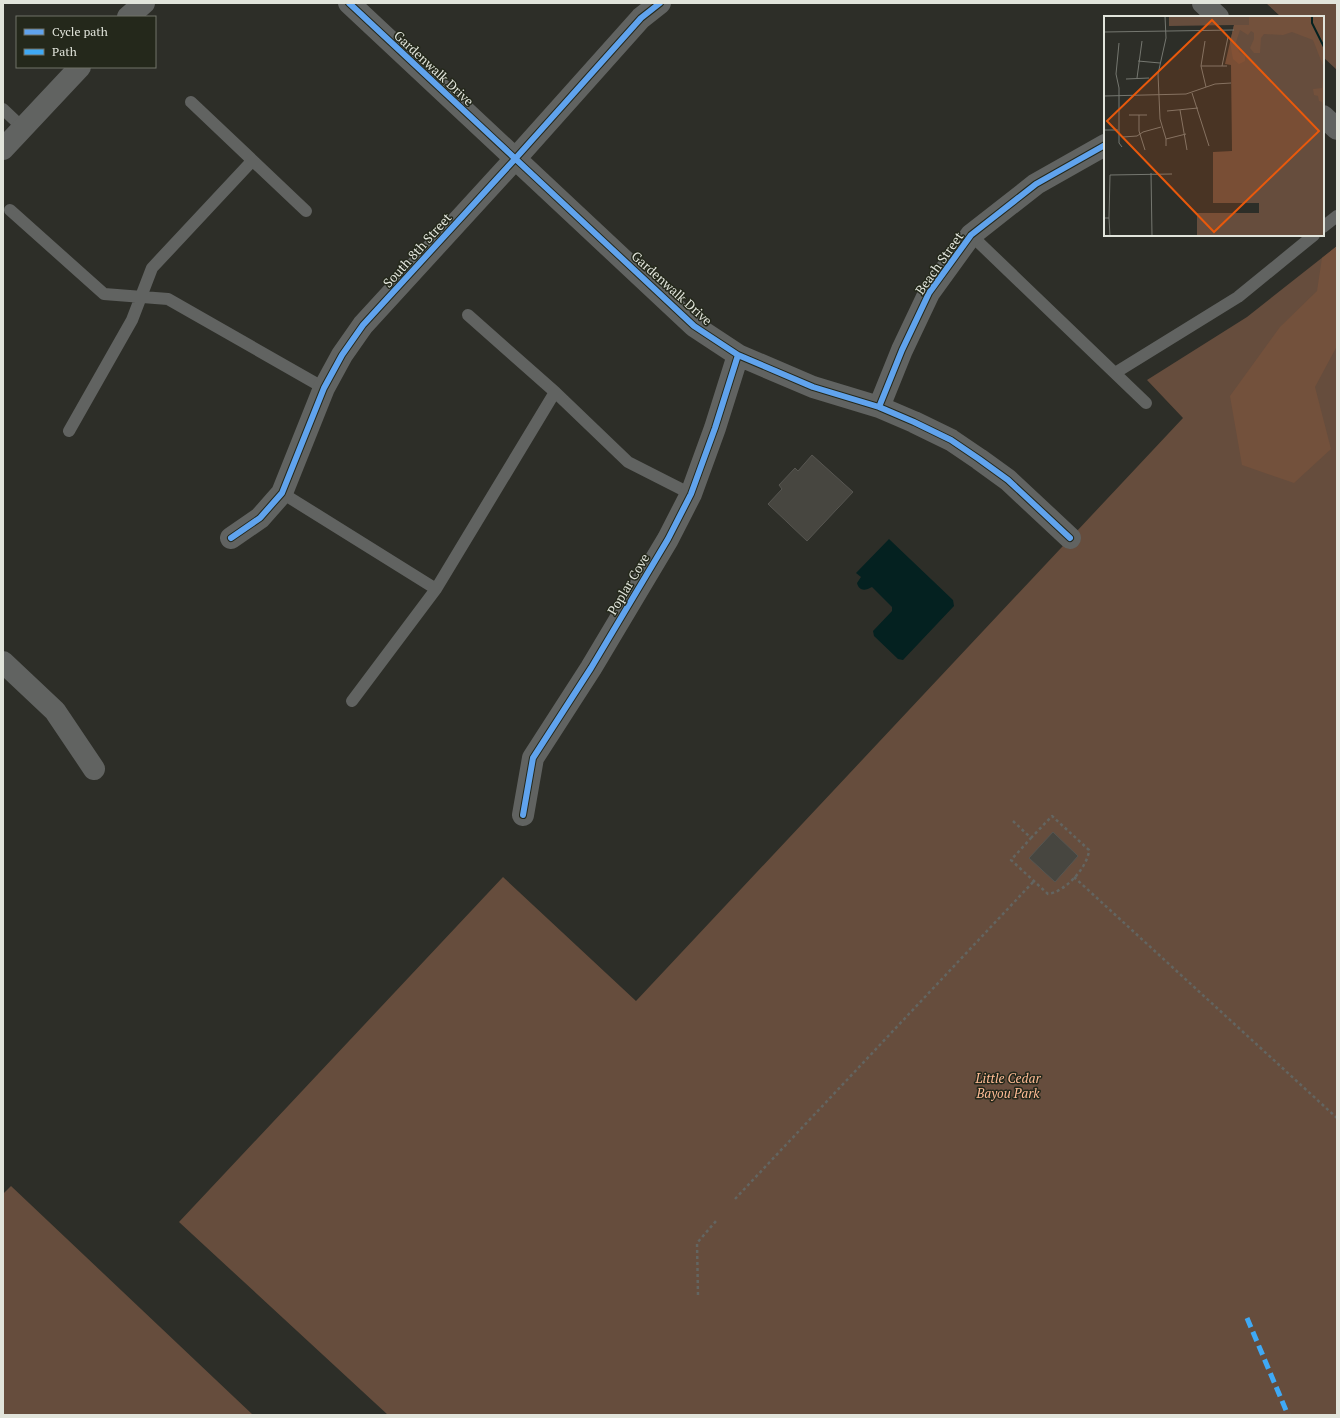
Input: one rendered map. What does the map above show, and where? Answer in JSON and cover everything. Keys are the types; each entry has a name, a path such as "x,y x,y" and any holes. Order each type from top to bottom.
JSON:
{"street":[{"path":"129,16 144,3"},
{"name":"Gardenwalk Drive","path":"348,3 694,326 738,355 813,387 879,407 951,440 1008,480 1070,538"},
{"name":"South 8th Street","path":"231,538 260,518 282,493 324,388 342,355 363,325 515,159 641,18 660,3"},
{"path":"1203,3 1217,16"},
{"path":"3,149 22,127 79,68"},
{"path":"1324,117 1337,129"},
{"name":"Beach Street","path":"879,407 902,350 929,292 971,235 1036,184 1104,147"},
{"name":"Poplar Cove","path":"523,815 533,758 591,668 668,539 691,494 715,428 738,355"},
{"path":"3,662 55,710 94,769"}],"lane":[{"path":"191,102 306,211"},
{"path":"3,109 22,127"},
{"path":"69,431 132,320 152,268 252,161"},
{"path":"10,210 104,294 168,299 324,388"},
{"path":"1324,227 1337,216"},
{"path":"971,235 1146,403"},
{"path":"1116,373 1238,297 1313,236"},
{"path":"468,315 555,392 628,462 691,494"},
{"path":"352,701 436,589 555,392"},
{"path":"282,493 436,589"}],"path":[{"path":"1052,816 1089,850 1089,857 1086,864 1074,877 1062,890 1048,894 1011,860 1052,816"},
{"path":"1012,821 1031,838"},
{"path":"1074,877 1337,1118"},
{"path":"735,1199 1034,881"},
{"path":"698,1295 697,1244 716,1221"}],"green space":[{"path":"1266,3 1337,3 1337,70 1324,58 1324,16 1280,16"},
{"name":"Little Cedar Bayou Park","path":"1337,246 1337,1415 388,1415 179,1222 503,877 636,1001 1183,418 1147,380 1247,317"},
{"path":"11,1186 253,1415 3,1415 3,1194"}],"shaded area":[{"path":"1337,246 1337,346 1315,387 1331,449 1294,483 1242,465 1230,396 1280,327 1317,291 1322,258"}],"water":[{"path":"889,539 953,600 954,606 903,660 898,659 874,636 873,631 892,611 892,607 872,587 863,590 859,588 857,583 861,577 856,573"}],"building":[{"path":"812,455 853,492 807,541 768,504 782,489 779,485 795,468 798,471"},
{"path":"1053,832 1078,856 1055,882 1029,858"}],"marked path":[{"path":"1247,1318 1288,1415"}],"cycle path":[{"path":"349,3 694,326 738,355 813,387 879,407 951,440 1008,480 1070,538"},
{"path":"231,538 260,518 282,493 324,388 342,355 363,325 515,159 641,18 660,3"},
{"path":"879,407 902,350 929,293 971,235 1036,184 1104,146"},
{"path":"523,815 533,758 591,668 668,539 691,494 715,428 738,355"}]}
